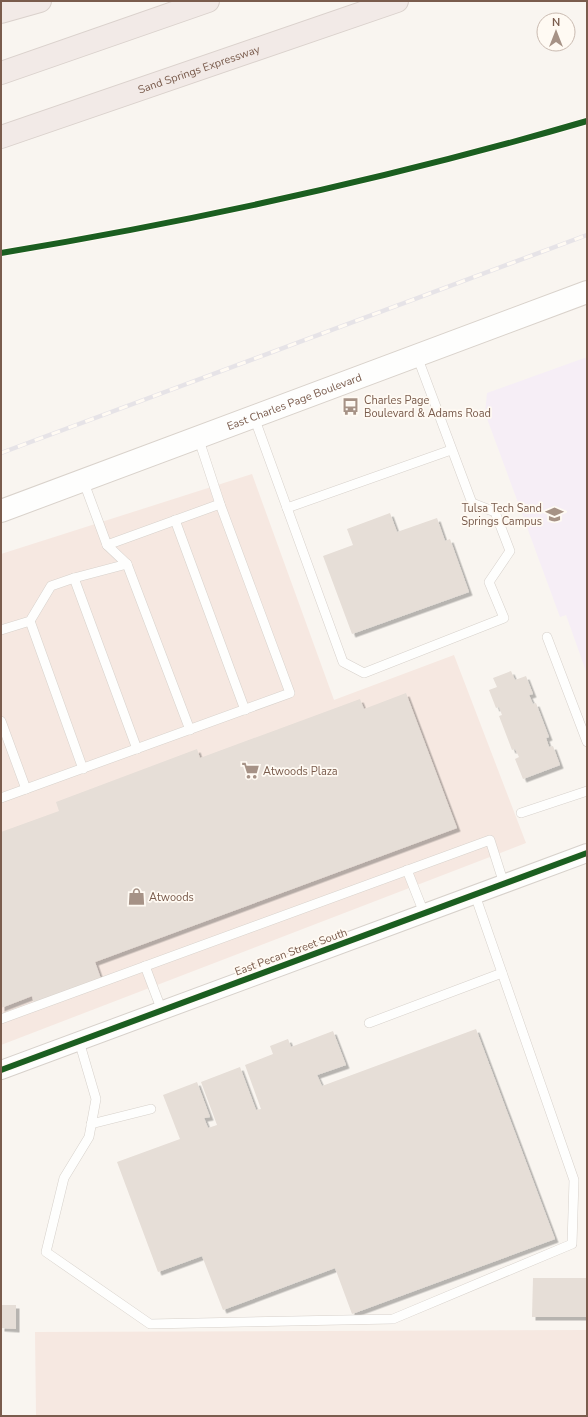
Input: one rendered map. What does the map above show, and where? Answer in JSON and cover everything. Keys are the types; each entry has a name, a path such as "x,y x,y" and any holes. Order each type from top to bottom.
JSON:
{"highway":[{"path":"1,12 40,1"},
{"path":"1,73 208,1"},
{"name":"Sand Springs Expressway","path":"1,137 397,1"}],"main road":[{"name":"East Charles Page Boulevard","path":"1,511 587,292"}],"street":[{"name":"East Pecan Street South","path":"1,1070 587,853"}],"lane":[{"path":"254,417 343,662 364,673 504,618 489,582 510,551 495,512 472,503 417,356"},
{"path":"1,798 290,694 220,504 198,437"},
{"path":"287,508 452,450"},
{"path":"83,480 106,546 127,564 190,730"},
{"path":"106,546 220,504"},
{"path":"175,520 245,710"},
{"path":"1,630 30,620 51,586 74,578 127,564"},
{"path":"74,578 137,749"},
{"path":"30,620 83,768"},
{"path":"547,636 587,742"},
{"path":"1,721 26,789"},
{"path":"521,813 587,791"},
{"path":"1,1018 490,840 504,884"},
{"path":"407,870 424,913"},
{"path":"80,1041 96,1099 89,1137 64,1178 46,1252 150,1324 393,1319 572,1244 574,1180 475,895"},
{"path":"145,966 162,1011"},
{"path":"369,1023 502,973"},
{"path":"91,1124 151,1109"}],"shaded area":[{"name":"Tulsa Tech Sand Springs Campus","path":"587,357 587,674 566,615 560,617 485,413 487,393"},
{"name":"Atwoods Plaza","path":"252,474 334,700 454,655 526,843 1,1045 1,554"},
{"path":"587,1330 587,1416 36,1416 35,1332"}],"building":[{"path":"390,513 397,532 437,518 445,541 450,539 469,592 352,634 323,556 353,545 347,529"},
{"path":"511,671 515,680 526,676 533,694 529,695 533,704 536,703 549,737 546,738 549,747 553,746 560,765 523,779 515,759 519,757 515,749 512,750 499,716 502,715 499,707 496,708 489,690 497,687 493,678"},
{"name":"Atwoods","path":"406,693 457,828 95,962 101,979 34,1004 32,996 1,1008 1,832 59,811 56,802 197,749 200,758 360,699 364,709"},
{"path":"476,1029 555,1239 352,1314 335,1268 223,1310 202,1256 158,1272 117,1162 180,1139 163,1095 197,1082 210,1117 204,1118 208,1128 217,1125 201,1082 240,1067 256,1110 261,1109 245,1065 273,1054 270,1046 288,1039 291,1047 333,1031 346,1065 317,1075 322,1086"},
{"path":"533,1278 587,1278 587,1317 532,1317"},
{"path":"1,1305 16,1305 16,1329 1,1328"}],"railway":[{"path":"1,453 587,235"}],"cycle path":[{"path":"1,253 149,226 296,196 442,161 587,121"},
{"path":"1,1070 587,853"}],"place":[{"name":"Charles Page Boulevard & Adams Road","path":"351,406"},
{"name":"Tulsa Tech Sand Springs Campus","path":"555,514"},
{"name":"Atwoods Plaza","path":"250,771"},
{"name":"Atwoods","path":"136,897"}]}
